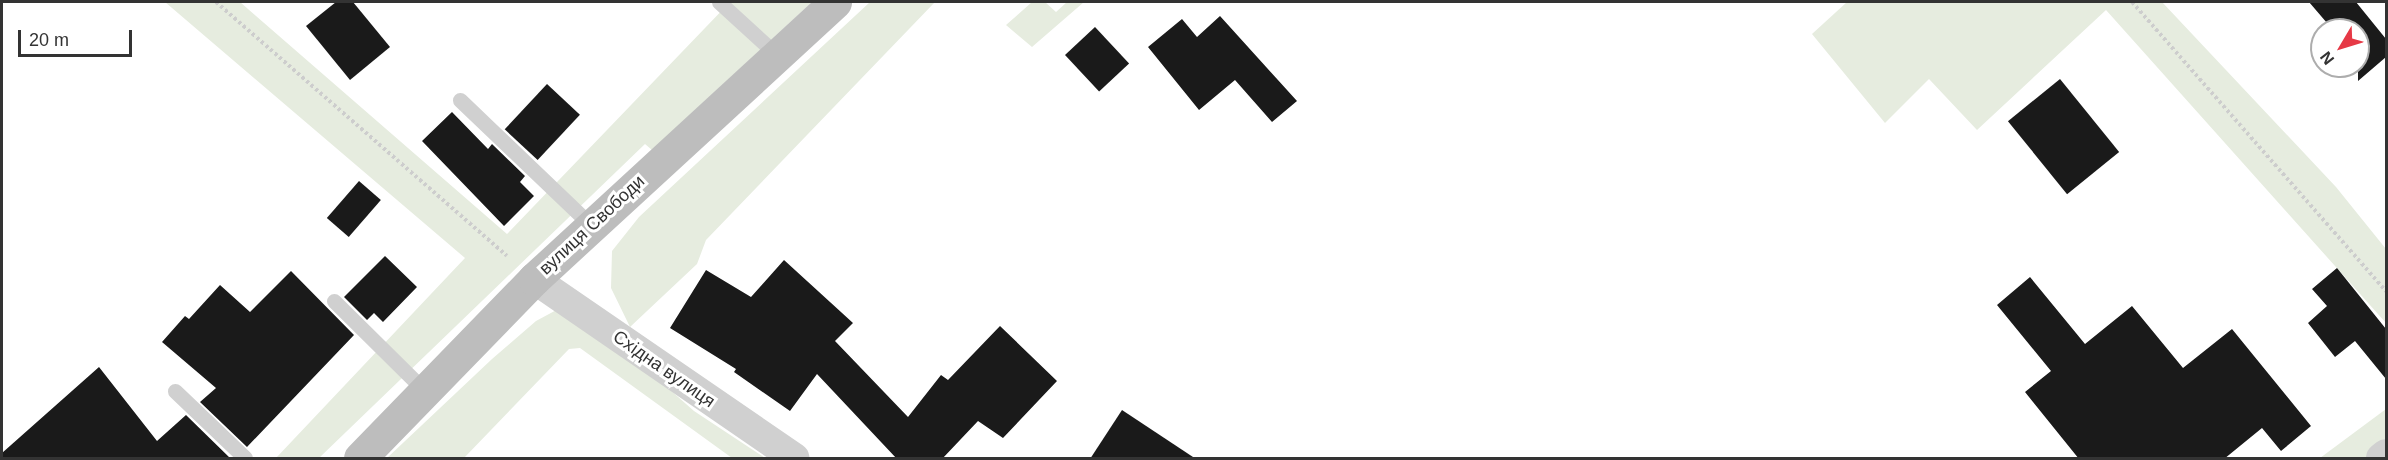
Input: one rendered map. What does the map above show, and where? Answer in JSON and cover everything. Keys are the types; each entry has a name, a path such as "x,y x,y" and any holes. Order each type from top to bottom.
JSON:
{"street":[{"name":"вулиця Свободи","path":"360,459 534,279 835,2"},
{"name":"Східна вулиця","path":"534,279 794,459"},
{"path":"2381,459 2386,454"}],"lane":[{"path":"719,2 777,55"},
{"path":"460,100 591,225"},
{"path":"334,302 425,391"},
{"path":"175,391 245,459"}],"path":[{"path":"216,2 534,279"},
{"path":"2132,2 2386,291"}],"shaded area":[{"path":"165,2 240,2 507,234 730,2 812,2 652,150 645,144 319,458 276,458 465,258"},
{"path":"870,2 935,2 706,240 697,264 630,327 611,288 612,251 639,217"},
{"path":"1032,2 1045,2 1056,12 1067,2 1084,2 1032,47 1006,25"},
{"path":"1847,2 2162,2 2336,187 2386,249 2386,323 2106,10 1977,130 1929,79 1885,123 1812,34"},
{"path":"562,307 584,314 694,411 765,458 732,458 580,348 569,349 464,458 387,458 492,359 536,321"},
{"path":"2386,409 2386,448 2373,458 2320,458"}],"building":[{"path":"336,2 353,2 390,47 350,80 306,26"},
{"path":"2309,2 2356,2 2369,18 2323,18"},
{"path":"1220,16 1297,101 1272,122 1235,80 1199,110 1148,47 1182,19 1197,37"},
{"path":"2370,19 2386,39 2386,57 2370,71"},
{"path":"1095,27 1129,64 1099,92 1065,55"},
{"path":"2060,79 2119,152 2067,194 2008,121"},
{"path":"547,84 580,115 538,160 505,129"},
{"path":"452,112 488,149 492,144 525,176 520,182 534,196 504,226 422,141"},
{"path":"359,181 381,200 349,237 327,218"},
{"path":"385,256 417,287 383,322 374,313 367,320 344,297"},
{"path":"784,260 853,323 835,341 908,417 941,375 948,380 1000,326 1057,381 1003,438 978,421 942,459 897,459 817,374 790,411 734,372 736,369 670,328 706,270 751,297"},
{"path":"2337,268 2386,329 2386,379 2355,341 2335,357 2308,323 2327,306 2312,289"},
{"path":"291,271 354,335 247,447 200,402 216,388 162,342 185,316 189,319 220,285 250,312"},
{"path":"2030,277 2085,344 2132,306 2183,368 2232,329 2311,426 2281,451 2262,428 2224,459 2079,459 2025,392 2051,371 1997,305"},
{"path":"99,367 157,441 186,415 231,459 2,459 2,453"},
{"path":"1122,410 1196,459 1090,459"}]}
